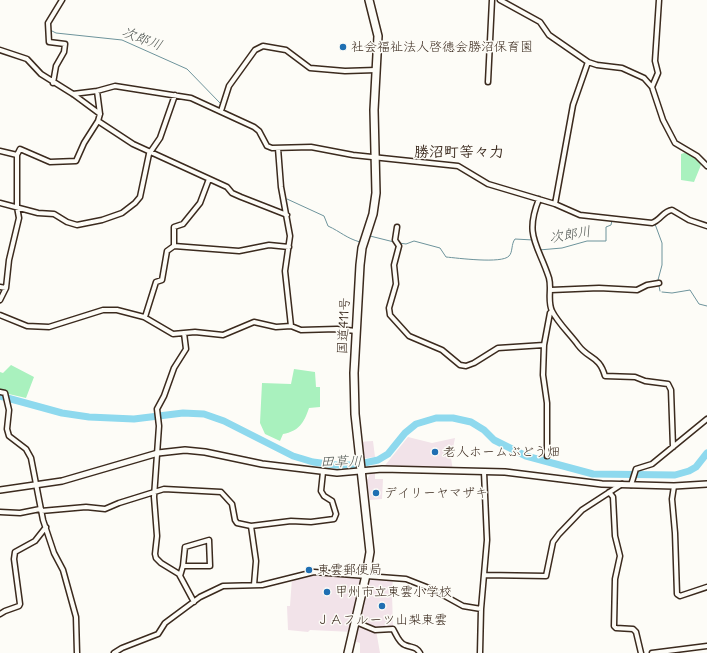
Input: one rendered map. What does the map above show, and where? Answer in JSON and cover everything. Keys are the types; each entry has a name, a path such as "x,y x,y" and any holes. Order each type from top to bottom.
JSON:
{"highway":[{"name":"国道411号","path":"348,653 356,622 370,552 360,469 354,380 361,254 375,200 376,70 378,36 375,17 369,0"}],"street":[{"path":"53,83 56,66 64,52 65,44 49,42 48,22 62,0"},
{"path":"488,82 492,0"},
{"path":"500,0 540,22 549,35 588,62 597,65 622,68 644,78 652,87 670,136 675,143 697,156 707,166"},
{"path":"652,87 658,73 655,61 660,0"},
{"path":"221,111 229,86 255,50 264,46 286,50 310,68 345,71 376,70"},
{"path":"0,50 26,59 41,74 53,83 73,94 100,114"},
{"path":"555,204 573,105 588,62"},
{"path":"73,94 97,91 115,86 191,98 254,127 259,131 267,146 278,148 311,147 375,157 458,166 488,184 555,204 580,215 652,222 657,221 665,212 672,210 689,220 707,226"},
{"path":"0,300 6,288 9,260 19,218 17,207 17,155 20,149 50,162 76,161 84,143 98,121 100,114 97,91"},
{"path":"0,203 38,213 54,214 67,222 77,225 114,217 138,200 151,151 160,138 175,95"},
{"path":"98,121 133,144 227,186 232,193 287,215"},
{"path":"278,148 282,187 290,236 285,271 291,326"},
{"path":"0,151 17,155"},
{"path":"174,246 174,227 183,224 200,203 209,179"},
{"path":"540,199 532,222 537,251 549,278 552,310 581,349 599,361 605,376 635,377 645,381 668,384 671,390 673,447"},
{"path":"397,227 395,240 399,246 394,265 396,284 389,308 390,314 409,336 442,350 460,365 466,366 474,363 498,348 544,345"},
{"path":"145,317 156,282 162,280 167,251 174,246 239,251 264,246 289,247"},
{"path":"551,290 600,288 637,290 647,285 660,283"},
{"path":"0,287 6,288"},
{"path":"0,315 27,326 50,327 103,310 133,313 145,317 173,334 195,332 223,335 254,322 276,327 291,326 301,330 337,329 356,331"},
{"path":"547,456 547,403 543,376 544,345 550,313 552,310"},
{"path":"184,333 186,350 174,368 164,396 157,409 159,426 156,491 154,497 157,536 156,558 180,576 194,602"},
{"path":"2,393 8,405 9,436 26,449 31,458 41,510 54,553 63,570 76,617 77,653"},
{"path":"631,482 636,469 652,464 707,419"},
{"path":"0,490 37,485 86,475 158,453 180,451 198,452 242,461 323,472 360,469 484,472 526,474 586,482 622,484 631,482 674,486 707,484"},
{"path":"0,512 20,513 86,507 105,509 156,491 189,489 221,492 232,504 237,523 251,526 291,521 311,522 334,519 336,514 332,501 324,496 321,491 323,472"},
{"path":"480,653 481,609 487,540 484,472"},
{"path":"485,575 546,576 553,542 582,510 622,484"},
{"path":"674,486 672,499 675,534 676,594 680,596 687,595 707,586"},
{"path":"609,492 613,497 615,536 620,556 615,579 614,626 616,628 633,629 636,632 640,653"},
{"path":"251,526 256,561 254,585"},
{"path":"0,614 19,606 20,604 14,559 15,552 36,541 46,527"},
{"path":"180,576 183,566 185,546 209,540 210,566 183,566"},
{"path":"114,653 158,634 165,623 194,602 223,586 270,583 314,572 406,579 434,590 463,606 481,609"},
{"path":"356,622 376,630 393,629 399,640 404,645 414,647 420,653"},
{"path":"652,653 707,646"}],"shaded area":[{"path":"408,437 432,443 455,438 451,458 453,471 382,469"},
{"path":"373,441 375,457 359,459 357,442"},
{"path":"375,473 375,479 383,479 382,499 370,500 367,480 370,474"},
{"name":"甲州市立東雲小学校","path":"314,572 393,578 393,629 376,630 380,653 360,653 360,643 351,640 353,632 310,630 308,632 288,630 287,606 290,606 292,578"}],"green space":[{"path":"687,152 699,160 701,165 694,182 681,180 681,154"},
{"path":"11,365 34,377 26,398 0,392 0,372 3,373"},
{"path":"294,369 315,372 316,387 320,387 320,407 309,408 300,426 289,433 283,434 280,441 265,434 260,423 262,383 291,384"}],"waterway":[{"name":"次郎川","path":"50,30 56,33 122,40 187,69 220,103"},
{"name":"次郎川","path":"225,111 260,128 264,136"},
{"name":"次郎川","path":"268,143 272,146"},
{"name":"次郎川","path":"276,151 278,178"},
{"name":"次郎川","path":"279,189 280,193"},
{"name":"次郎川","path":"287,199 324,216 328,226 347,237 360,242 361,239"},
{"name":"次郎川","path":"539,250 562,248 587,241 606,241 606,227 611,225 612,220"},
{"name":"次郎川","path":"655,224 662,243 662,265 658,280"},
{"name":"次郎川","path":"370,236 394,242"},
{"name":"次郎川","path":"399,243 406,244 414,241 440,248 446,257 498,260 509,256 515,239 533,240"},
{"name":"次郎川","path":"659,286 660,291"},
{"name":"次郎川","path":"662,292 672,293 690,290 699,304 707,306"},
{"name":"田草川","path":"0,396 62,413 89,417 134,419 183,413 204,414 224,421 293,456 313,462 336,465 355,465 378,460 388,454 405,433 416,424 436,418 453,418 471,422 484,430 494,440 526,456 593,474 675,475 689,471 696,467 707,453"}],"place":[{"name":"社会福祉法人啓徳会勝沼保育園","path":"343,47"},
{"name":"老人ホームぶどう畑","path":"435,452"},
{"name":"デイリーヤマザキ","path":"376,493"},
{"name":"東雲郵便局","path":"309,570"},
{"name":"甲州市立東雲小学校","path":"327,592"},
{"name":"ＪＡフルーツ山梨東雲","path":"382,606"}],"district":[{"name":"勝沼町等々力","path":"459,153"}]}
